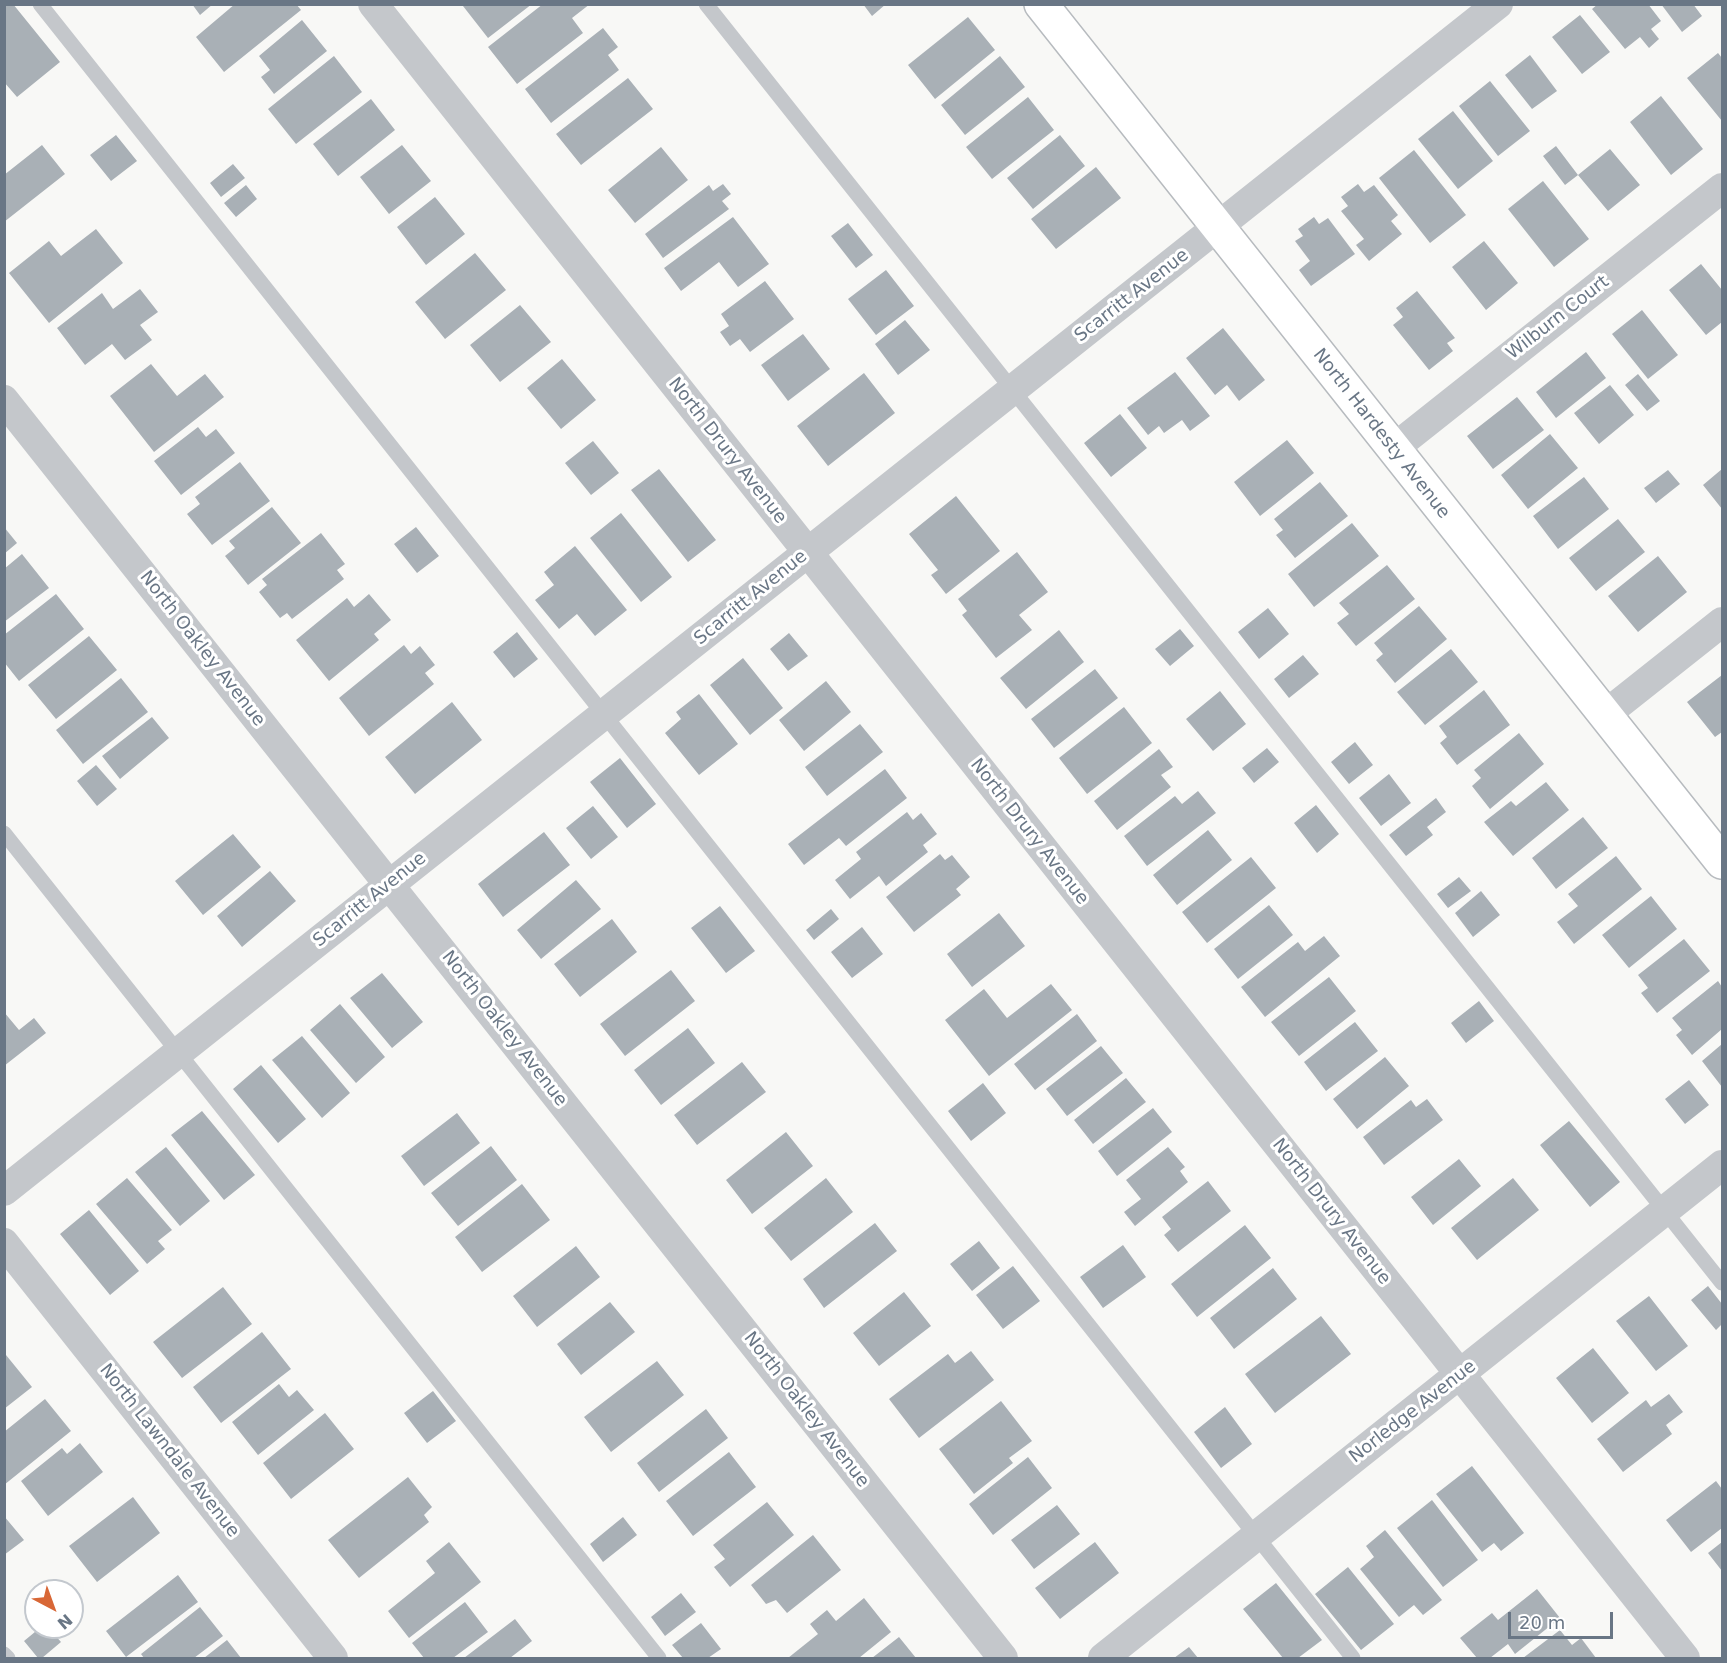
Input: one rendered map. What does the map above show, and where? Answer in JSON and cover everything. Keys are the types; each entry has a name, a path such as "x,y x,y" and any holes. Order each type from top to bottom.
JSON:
{"street":[{"name":"North Drury Avenue","path":"373,4 1685,1659"},
{"name":"North Hardesty Avenue","path":"1041,4 1722,862"},
{"name":"Scarritt Avenue","path":"4,1191 1498,4"},
{"name":"Wilburn Court","path":"1393,449 1722,188"},
{"name":"North Oakley Avenue","path":"4,400 1003,1659"},
{"path":"1606,714 1722,622"},
{"name":"Norledge Avenue","path":"1103,1659 1722,1165"},
{"name":"North Lawndale Avenue","path":"4,1243 333,1659"}],"lane":[{"path":"40,4 1353,1659"},
{"path":"706,4 1722,1283"},
{"path":"4,833 659,1659"},
{"path":"4,1654 8,1659"}],"building":[{"path":"4,4 13,4 60,62 17,97 4,82"},
{"path":"192,4 213,4 200,15"},
{"path":"235,4 296,4 301,10 224,72 196,37"},
{"path":"465,4 532,4 488,38 463,6"},
{"path":"543,4 590,4 572,18 583,33 517,84 488,47"},
{"path":"863,4 886,4 872,16"},
{"path":"1598,4 1648,4 1661,21 1651,29 1659,39 1649,48 1640,37 1625,49 1592,9"},
{"path":"1661,4 1693,4 1702,16 1682,32"},
{"path":"1580,15 1610,52 1582,74 1552,37"},
{"path":"968,17 995,50 935,99 908,65"},
{"path":"302,20 327,51 274,94 261,77 270,70 259,56"},
{"path":"603,28 618,47 608,55 619,70 551,123 525,89"},
{"path":"1718,53 1722,58 1722,121 1687,78"},
{"path":"1530,55 1557,91 1532,109 1505,75"},
{"path":"334,56 362,92 296,144 268,109"},
{"path":"1000,56 1025,87 965,135 941,105"},
{"path":"628,78 653,109 581,165 556,134"},
{"path":"1490,81 1530,131 1498,156 1459,106"},
{"path":"1661,96 1703,149 1671,175 1630,122"},
{"path":"1028,97 1054,130 992,179 966,147"},
{"path":"371,99 395,130 338,176 313,144"},
{"path":"1453,111 1493,161 1458,189 1418,139"},
{"path":"116,135 137,161 111,181 90,155"},
{"path":"1060,135 1085,166 1033,209 1007,178"},
{"path":"42,145 65,174 4,222 4,175"},
{"path":"402,145 431,181 389,214 360,177"},
{"path":"1556,146 1578,175 1565,185 1543,156"},
{"path":"661,147 688,180 635,223 608,190"},
{"path":"1610,149 1640,185 1608,211 1578,175"},
{"path":"1414,150 1466,215 1430,243 1379,178"},
{"path":"233,164 245,178 221,197 210,183"},
{"path":"1096,167 1121,198 1056,249 1031,219"},
{"path":"1543,181 1589,239 1554,267 1508,209"},
{"path":"723,184 731,194 722,201 729,209 663,258 645,234 709,185 713,191"},
{"path":"1358,184 1364,192 1374,185 1398,215 1391,221 1402,234 1369,261 1356,245 1364,239 1341,211 1348,206 1341,197"},
{"path":"246,185 257,199 236,217 224,203"},
{"path":"435,197 465,234 426,265 397,227"},
{"path":"733,217 769,264 738,287 719,262 681,291 664,268"},
{"path":"1314,217 1319,224 1328,218 1355,254 1311,286 1299,270 1310,261 1295,241 1303,236 1298,229"},
{"path":"848,223 873,255 856,268 831,236"},
{"path":"96,229 123,263 49,323 9,273 49,241 61,256"},
{"path":"1484,241 1518,283 1486,310 1452,267"},
{"path":"475,253 506,290 445,339 415,302"},
{"path":"1701,264 1722,290 1722,322 1706,335 1669,290"},
{"path":"886,270 914,306 876,335 848,299"},
{"path":"765,281 794,319 750,352 740,339 730,346 720,332 729,326 721,314"},
{"path":"140,289 158,312 140,325 152,340 125,360 112,344 85,365 57,328 102,293 113,309"},
{"path":"1417,291 1455,338 1447,343 1453,351 1429,370 1393,325 1403,317 1396,308"},
{"path":"520,305 551,342 500,382 470,345"},
{"path":"1642,310 1678,355 1648,379 1612,334"},
{"path":"905,320 930,350 898,375 875,344"},
{"path":"1223,328 1265,380 1239,401 1227,385 1215,395 1186,358"},
{"path":"803,334 830,369 788,401 761,365"},
{"path":"1586,352 1606,378 1556,418 1536,392"},
{"path":"562,359 596,400 561,429 527,388"},
{"path":"151,364 177,396 205,374 224,397 154,452 110,396"},
{"path":"1175,372 1210,416 1190,431 1182,420 1164,433 1159,426 1148,435 1127,408"},
{"path":"864,373 895,413 828,466 797,426"},
{"path":"1638,374 1660,401 1647,411 1625,385"},
{"path":"1610,385 1634,415 1599,444 1574,413"},
{"path":"1517,397 1544,430 1493,469 1467,436"},
{"path":"1120,414 1147,448 1111,477 1084,443"},
{"path":"198,427 206,437 216,429 235,453 181,495 154,461"},
{"path":"1550,434 1578,468 1528,509 1501,475"},
{"path":"1287,440 1314,473 1260,516 1234,482"},
{"path":"593,441 619,473 591,495 565,463"},
{"path":"240,462 270,501 212,545 187,514 200,504 195,497"},
{"path":"659,469 716,540 688,562 631,490"},
{"path":"1722,469 1722,509 1703,485"},
{"path":"1668,470 1680,484 1656,503 1644,488"},
{"path":"1584,477 1609,509 1558,549 1533,516"},
{"path":"1320,482 1348,516 1295,558 1276,535 1283,530 1274,519"},
{"path":"956,496 1000,551 946,594 931,575 938,570 909,534"},
{"path":"272,507 301,543 248,585 225,556 235,548 229,541"},
{"path":"621,513 672,577 641,602 590,538"},
{"path":"1618,519 1645,552 1596,591 1569,558"},
{"path":"1352,523 1379,556 1314,607 1288,574"},
{"path":"4,527 17,543 4,554"},
{"path":"416,527 439,556 417,573 394,544"},
{"path":"321,533 345,564 337,570 344,579 292,619 287,613 280,618 259,592 267,585 262,579"},
{"path":"575,546 627,610 595,636 577,614 559,629 535,600 554,585 544,572"},
{"path":"1017,552 1048,592 1019,615 1032,630 996,658 962,615 967,611 958,599"},
{"path":"22,554 49,588 4,622 4,569"},
{"path":"1658,556 1687,592 1638,632 1608,596"},
{"path":"1387,565 1415,599 1356,646 1337,623 1349,614 1339,603"},
{"path":"56,594 84,629 19,681 4,662 4,635"},
{"path":"369,594 391,620 374,634 379,640 329,681 296,640 347,598 354,607"},
{"path":"1419,606 1447,639 1395,683 1376,660 1383,654 1374,643"},
{"path":"1268,608 1289,634 1259,659 1238,632"},
{"path":"1180,629 1194,646 1170,666 1155,649"},
{"path":"1059,630 1084,662 1026,709 1000,678"},
{"path":"517,632 538,659 514,678 493,652"},
{"path":"789,633 808,656 788,671 770,649"},
{"path":"89,636 117,670 56,719 28,685"},
{"path":"404,645 411,654 420,646 435,665 425,673 434,684 369,736 339,698"},
{"path":"1451,649 1478,682 1425,725 1397,692"},
{"path":"1303,655 1319,674 1289,698 1274,679"},
{"path":"743,658 783,708 750,735 710,685"},
{"path":"1095,669 1118,698 1054,748 1031,719"},
{"path":"1722,675 1722,732 1715,737 1687,702"},
{"path":"121,678 148,712 83,764 56,730"},
{"path":"826,681 851,712 804,751 779,720"},
{"path":"1484,690 1510,725 1457,765 1440,743 1447,737 1439,726"},
{"path":"1220,691 1246,724 1213,751 1186,719"},
{"path":"699,694 738,744 699,775 665,733 681,719 676,712"},
{"path":"452,702 482,740 415,794 385,757"},
{"path":"1124,707 1152,743 1087,794 1059,758"},
{"path":"152,717 169,738 120,779 102,756"},
{"path":"860,724 883,752 827,796 805,767"},
{"path":"1519,733 1544,764 1490,809 1472,786 1481,778 1474,770"},
{"path":"1355,742 1373,765 1349,784 1331,762"},
{"path":"1267,748 1279,762 1254,783 1242,768"},
{"path":"1159,749 1173,767 1161,775 1171,787 1117,830 1094,801"},
{"path":"620,758 656,804 627,828 590,782"},
{"path":"96,765 117,789 97,806 77,781"},
{"path":"885,769 907,798 846,846 839,838 804,865 788,844"},
{"path":"1389,774 1411,803 1381,826 1359,798"},
{"path":"1546,782 1569,810 1513,856 1484,822 1511,801 1516,806"},
{"path":"1198,791 1216,813 1147,866 1124,836 1175,796 1182,804"},
{"path":"1436,798 1446,812 1427,827 1433,835 1406,856 1389,835"},
{"path":"1316,805 1339,834 1317,853 1294,823"},
{"path":"593,806 618,837 591,859 566,828"},
{"path":"907,812 913,820 921,813 937,834 923,845 928,852 886,886 879,876 850,899 835,880 861,859 856,852"},
{"path":"1583,817 1608,848 1556,889 1532,858"},
{"path":"1208,830 1232,860 1177,905 1153,875"},
{"path":"544,832 570,865 503,917 478,884"},
{"path":"233,834 261,867 203,915 175,881"},
{"path":"940,854 945,860 952,855 970,877 956,889 961,895 914,932 886,897"},
{"path":"1616,856 1642,889 1574,944 1557,922 1578,906 1568,894"},
{"path":"1251,857 1276,888 1207,943 1182,912"},
{"path":"270,871 296,901 242,947 217,916"},
{"path":"1459,877 1471,891 1448,908 1437,894"},
{"path":"576,880 601,909 541,959 517,930"},
{"path":"1481,891 1500,915 1473,937 1455,913"},
{"path":"1651,896 1677,929 1629,968 1602,935"},
{"path":"1269,905 1293,935 1238,979 1214,949"},
{"path":"720,906 755,951 726,973 691,928"},
{"path":"831,909 839,919 814,940 806,930"},
{"path":"999,913 1025,946 972,987 947,954"},
{"path":"612,919 637,952 580,997 554,964"},
{"path":"862,927 883,954 852,978 831,952"},
{"path":"1324,936 1340,956 1265,1017 1241,987 1298,942 1305,951"},
{"path":"1684,939 1710,971 1657,1013 1641,993 1648,988 1638,975"},
{"path":"671,970 695,1001 625,1056 600,1024"},
{"path":"382,973 423,1022 392,1048 350,998"},
{"path":"1329,977 1356,1011 1299,1056 1271,1022"},
{"path":"1718,981 1722,987 1722,1029 1692,1055 1676,1035 1682,1030 1672,1018"},
{"path":"1051,984 1072,1010 989,1076 945,1020 984,989 1007,1018"},
{"path":"1479,1001 1494,1021 1466,1043 1451,1023"},
{"path":"340,1004 385,1057 356,1083 310,1030"},
{"path":"4,1012 19,1030 34,1018 46,1033 4,1066"},
{"path":"1077,1014 1097,1041 1035,1090 1014,1064"},
{"path":"1355,1022 1378,1051 1326,1091 1304,1062"},
{"path":"688,1028 715,1063 661,1105 634,1070"},
{"path":"302,1036 350,1093 322,1118 272,1060"},
{"path":"1722,1044 1722,1087 1702,1061"},
{"path":"1101,1046 1123,1073 1067,1116 1046,1089"},
{"path":"1385,1057 1409,1086 1357,1129 1333,1099"},
{"path":"742,1062 766,1092 697,1145 674,1115"},
{"path":"261,1065 306,1119 278,1143 233,1089"},
{"path":"1126,1078 1146,1102 1093,1144 1074,1120"},
{"path":"1689,1080 1709,1105 1685,1124 1665,1099"},
{"path":"983,1083 1006,1113 971,1141 948,1111"},
{"path":"1427,1099 1443,1120 1384,1165 1363,1137 1411,1100 1416,1107"},
{"path":"1153,1108 1172,1132 1117,1176 1098,1151"},
{"path":"202,1111 255,1175 224,1200 171,1135"},
{"path":"457,1113 480,1143 424,1186 401,1156"},
{"path":"1569,1121 1620,1182 1590,1207 1540,1145"},
{"path":"786,1132 813,1166 752,1214 726,1180"},
{"path":"491,1146 517,1180 458,1226 431,1193"},
{"path":"166,1147 210,1201 180,1226 135,1172"},
{"path":"1168,1147 1185,1167 1180,1171 1188,1182 1135,1226 1124,1212 1141,1199 1126,1180"},
{"path":"1459,1159 1481,1186 1433,1225 1411,1197"},
{"path":"127,1178 172,1230 158,1241 165,1249 147,1264 96,1204"},
{"path":"826,1178 853,1212 791,1261 764,1228"},
{"path":"1513,1178 1539,1210 1477,1260 1451,1228"},
{"path":"1208,1181 1231,1211 1178,1252 1164,1235 1171,1229 1162,1217"},
{"path":"522,1184 550,1220 482,1272 455,1237"},
{"path":"89,1210 139,1271 110,1295 60,1234"},
{"path":"875,1223 897,1251 824,1308 803,1279"},
{"path":"1245,1225 1271,1258 1197,1317 1171,1284"},
{"path":"979,1241 1000,1268 972,1291 950,1264"},
{"path":"1123,1245 1146,1277 1103,1308 1080,1277"},
{"path":"576,1246 600,1277 537,1327 513,1296"},
{"path":"1013,1266 1040,1301 1003,1329 976,1295"},
{"path":"1273,1268 1297,1299 1234,1349 1210,1318"},
{"path":"1708,1286 1722,1304 1722,1324 1716,1330 1691,1300"},
{"path":"223,1287 252,1324 182,1378 153,1342"},
{"path":"904,1292 931,1326 879,1366 853,1333"},
{"path":"1649,1296 1688,1346 1656,1371 1616,1321"},
{"path":"610,1302 635,1332 581,1375 557,1344"},
{"path":"1321,1316 1351,1354 1275,1413 1245,1374"},
{"path":"262,1332 291,1369 221,1423 193,1387"},
{"path":"1593,1348 1629,1393 1592,1423 1556,1378"},
{"path":"971,1351 994,1380 919,1438 889,1399 948,1354 955,1363"},
{"path":"6,1355 32,1387 4,1409 4,1357"},
{"path":"657,1361 684,1395 611,1452 584,1417"},
{"path":"279,1384 289,1397 297,1390 314,1410 258,1455 232,1422"},
{"path":"433,1391 456,1421 427,1443 404,1413"},
{"path":"1669,1394 1683,1412 1666,1425 1672,1434 1623,1472 1597,1439 1646,1400 1651,1407"},
{"path":"45,1399 71,1431 4,1485 4,1432"},
{"path":"1001,1401 1032,1441 1009,1458 1013,1463 974,1494 939,1449"},
{"path":"1225,1407 1252,1444 1221,1468 1194,1432"},
{"path":"706,1409 728,1438 659,1492 637,1463"},
{"path":"325,1413 354,1449 291,1499 263,1463"},
{"path":"80,1443 103,1472 48,1516 21,1481 62,1448 67,1454"},
{"path":"729,1452 756,1487 693,1536 666,1501"},
{"path":"1028,1457 1052,1488 993,1535 969,1504"},
{"path":"1472,1466 1524,1533 1501,1551 1494,1543 1482,1552 1436,1494"},
{"path":"408,1477 432,1507 424,1515 429,1522 359,1578 328,1540"},
{"path":"1716,1481 1722,1489 1722,1528 1691,1552 1666,1520"},
{"path":"133,1497 160,1533 97,1582 69,1546"},
{"path":"1432,1500 1478,1560 1443,1587 1397,1528"},
{"path":"767,1502 794,1535 730,1587 714,1567 725,1559 713,1545"},
{"path":"1057,1505 1080,1534 1034,1569 1011,1540"},
{"path":"4,1516 24,1540 4,1555"},
{"path":"623,1517 637,1535 603,1562 590,1544"},
{"path":"1385,1530 1442,1600 1423,1615 1414,1605 1399,1617 1360,1569 1374,1557 1366,1546"},
{"path":"813,1535 841,1570 787,1613 776,1600 766,1604 751,1585"},
{"path":"449,1542 481,1582 409,1638 388,1611 435,1573 426,1561"},
{"path":"1095,1542 1119,1573 1060,1619 1035,1588"},
{"path":"1722,1542 1722,1571 1708,1553"},
{"path":"1348,1567 1394,1624 1361,1650 1315,1594"},
{"path":"178,1575 198,1602 126,1657 106,1631"},
{"path":"1276,1583 1322,1640 1298,1658 1283,1658 1243,1609"},
{"path":"1537,1589 1560,1618 1515,1654 1508,1644 1490,1658 1477,1658 1460,1638 1492,1613 1498,1620"},
{"path":"681,1593 696,1612 665,1636 651,1617"},
{"path":"864,1598 891,1632 859,1658 788,1658 818,1634 810,1624 827,1610 836,1621"},
{"path":"465,1602 488,1632 453,1658 424,1658 412,1643"},
{"path":"200,1607 223,1636 194,1658 144,1658 141,1654"},
{"path":"515,1619 532,1641 510,1658 464,1658"},
{"path":"701,1623 721,1649 708,1658 683,1658 672,1645"},
{"path":"1560,1630 1572,1645 1581,1638 1596,1658 1523,1658"},
{"path":"899,1637 916,1658 872,1658"},
{"path":"26,1639 58,1639 61,1642 42,1658 38,1658 24,1641"},
{"path":"227,1640 241,1658 204,1658"},
{"path":"1189,1647 1198,1658 1174,1658"}]}
